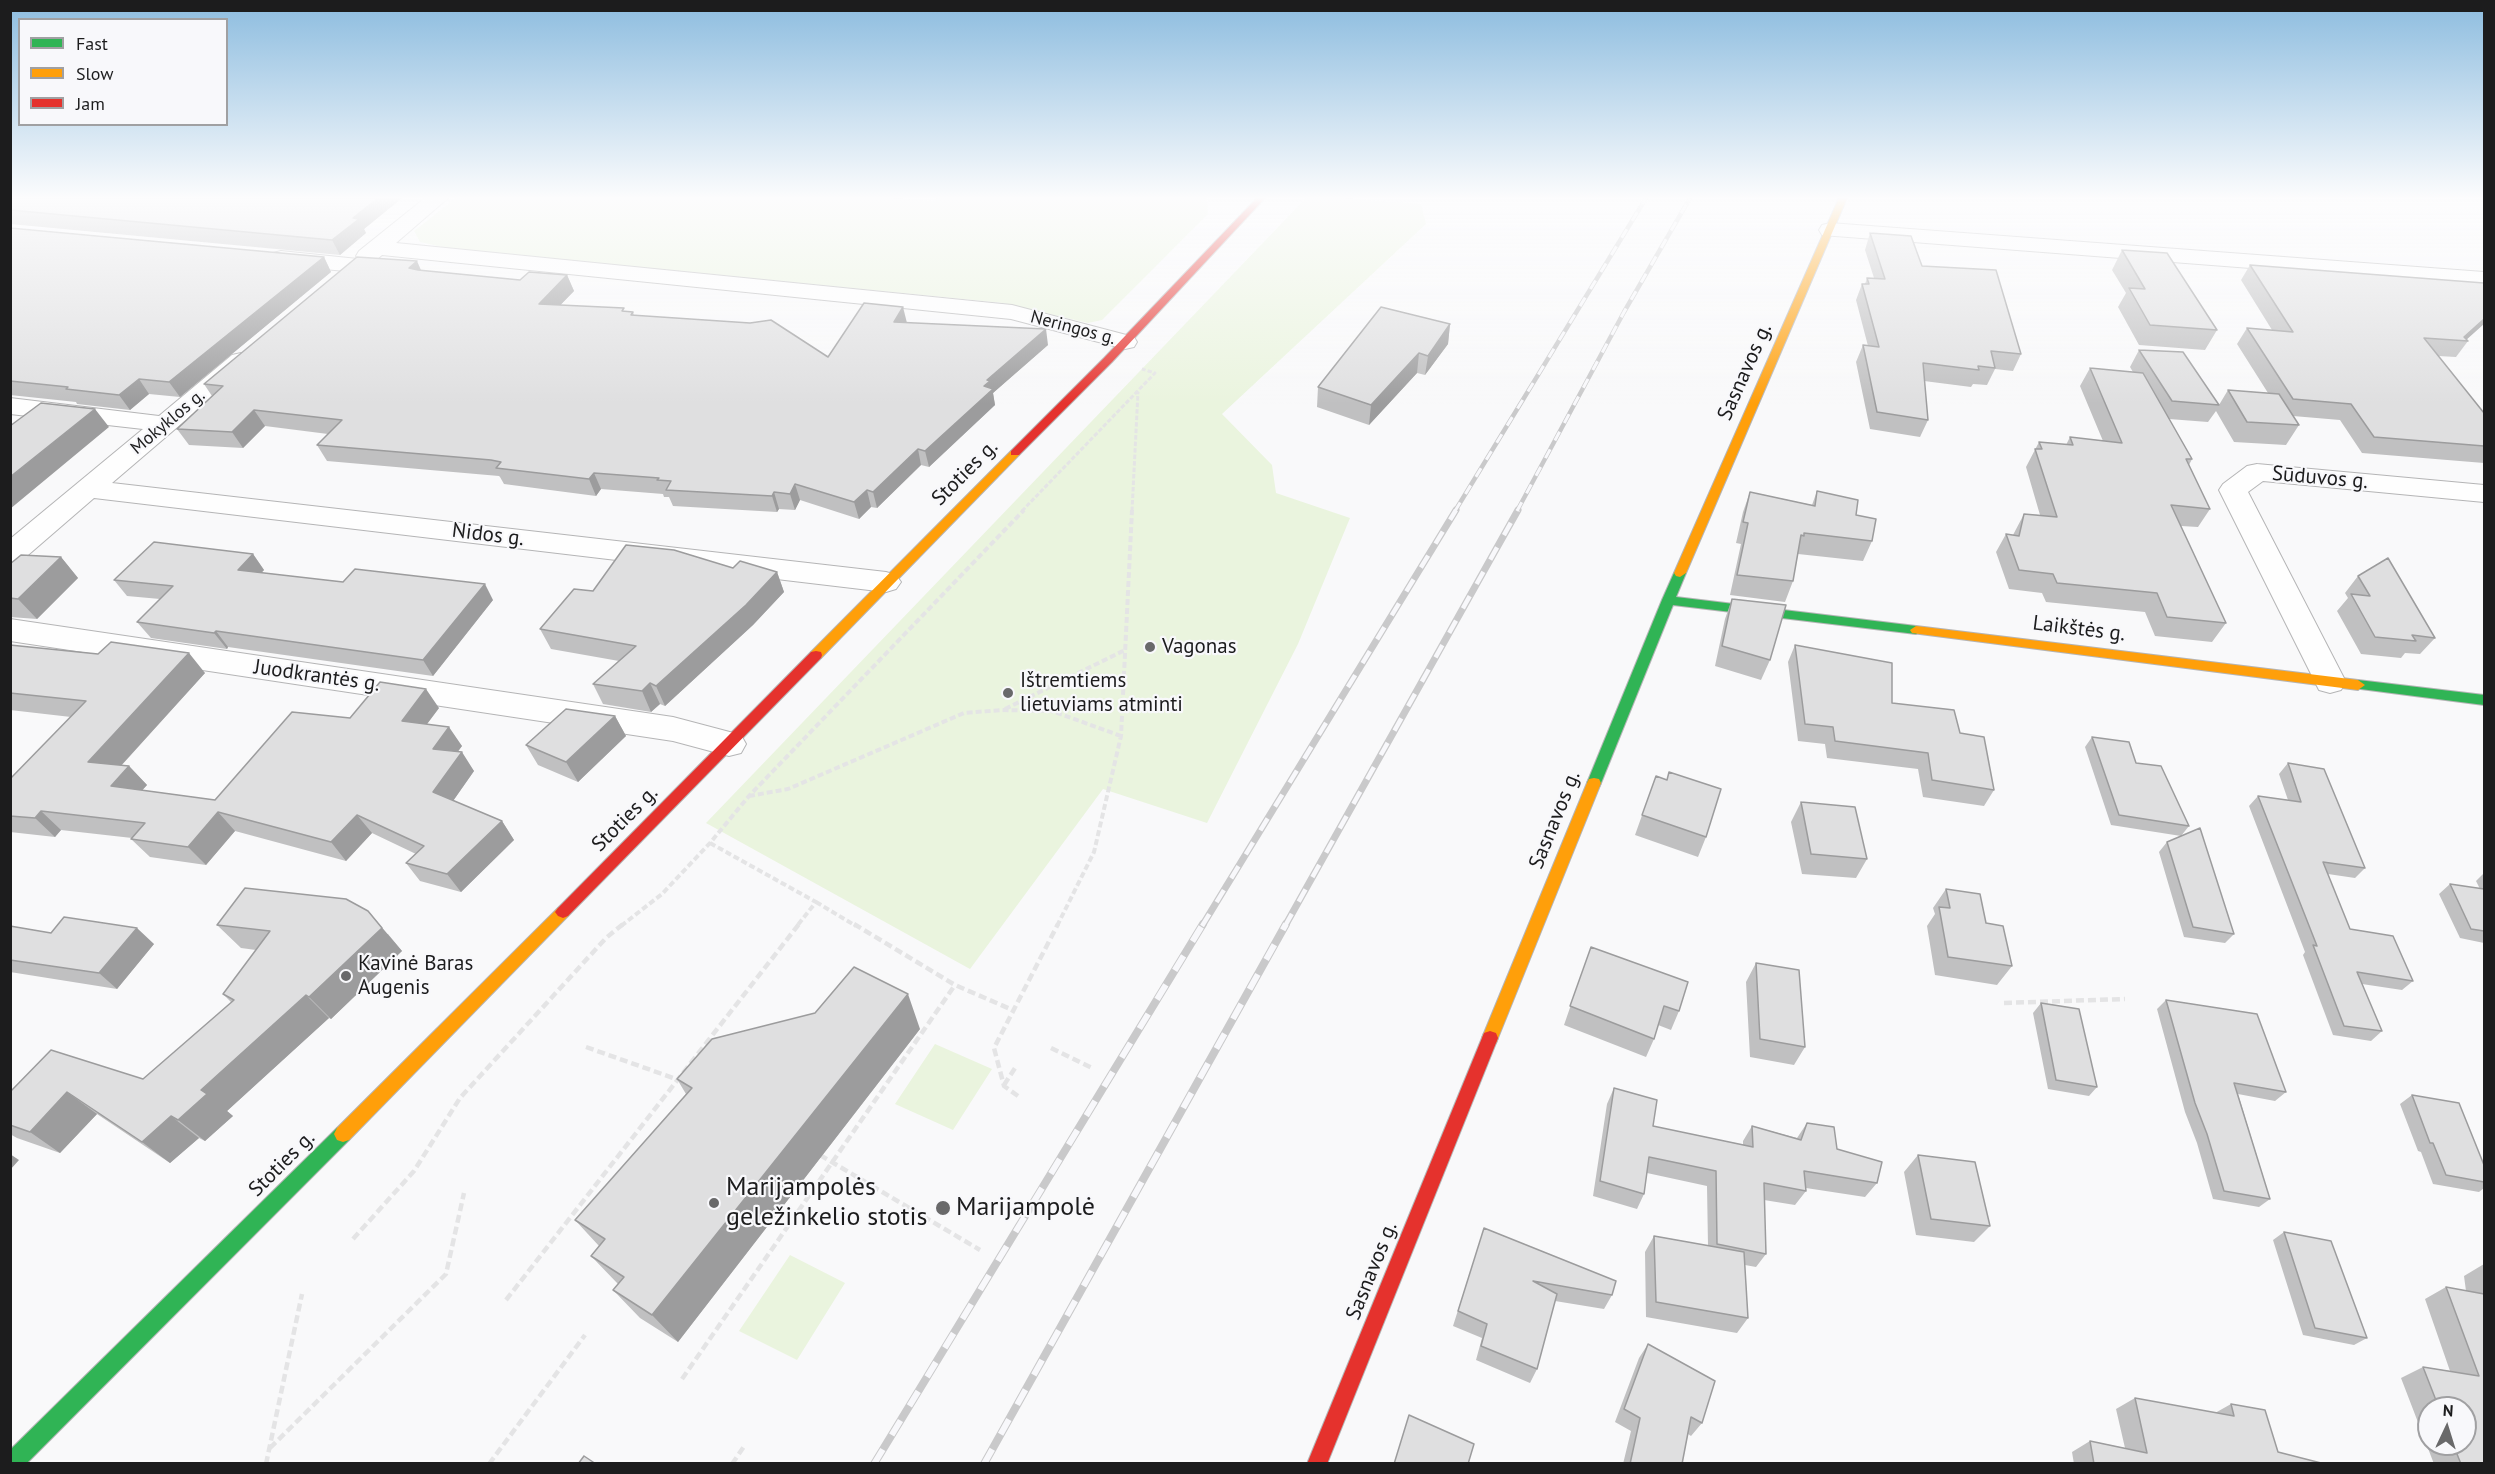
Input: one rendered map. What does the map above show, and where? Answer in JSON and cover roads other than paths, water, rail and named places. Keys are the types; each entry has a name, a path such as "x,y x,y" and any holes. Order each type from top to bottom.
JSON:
{"street":[{"path":"328,288 354,267"},
{"name":"Neringos g.","path":"563,267 1012,312 1125,342"},
{"name":"Stoties g.","path":"11,1464 729,744 886,582 1108,360 1196,267"},
{"name":"Sasnavos g.","path":"1317,1464 1668,600 1814,267"},
{"path":"2321,267 2484,279"},
{"name":"Mokyklos g.","path":"10,555 255,348"},
{"path":"10,406 164,424"},
{"name":"Sūduvos g.","path":"2330,682 2233,490 2257,472 2484,493"},
{"name":"Nidos g.","path":"90,489 886,582"},
{"name":"Laikštės g.","path":"1668,600 2484,700"},
{"name":"Juodkrantės g.","path":"10,630 673,729 729,744"}],"railway":[{"path":"1455,511 1604,267"},
{"path":"1517,511 1650,267"},
{"path":"1202,926 1456,510"},
{"path":"1285,926 1518,510"},
{"path":"874,1464 1203,924"},
{"path":"984,1464 1286,924"}],"place":[{"name":"Vagonas","path":"1150,647"},
{"name":"Ištremtiems lietuviams atminti","path":"1008,693"},
{"name":"Kavinė Baras Augenis","path":"346,976"},
{"name":"Marijampolės geležinkelio stotis","path":"714,1203"},
{"name":"Marijampolė","path":"943,1208"}]}
